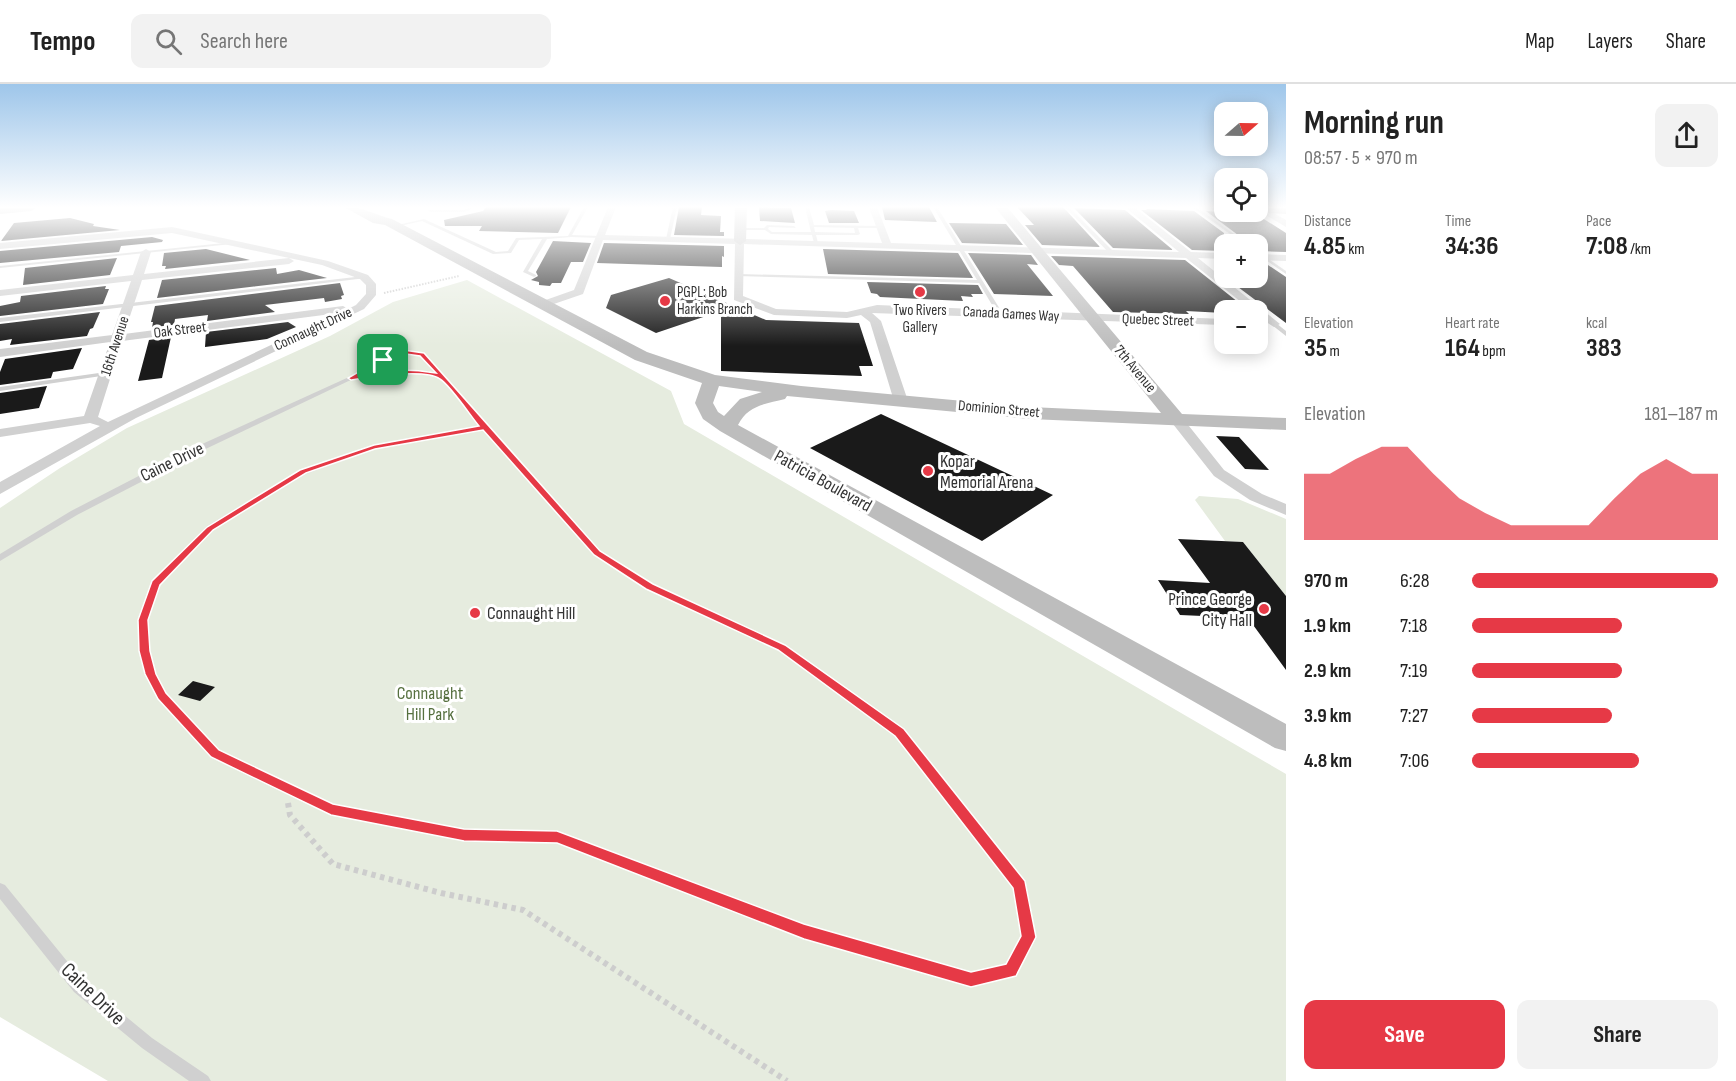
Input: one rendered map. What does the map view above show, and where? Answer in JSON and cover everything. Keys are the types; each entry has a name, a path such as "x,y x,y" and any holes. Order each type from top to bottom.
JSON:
{"main road":[{"path":"446,254 641,356 712,380"},
{"name":"7th Avenue","path":"1040,254 1176,419"},
{"name":"Dominion Street","path":"712,380 801,392 1030,413 1286,424"},
{"name":"Patricia Boulevard","path":"712,380 704,403 710,415 727,427 1286,739"},
{"path":"727,427 732,414 746,403 801,392"}],"street":[{"name":"16th Avenue","path":"90,419 146,254"},
{"path":"281,254 364,277"},
{"path":"544,304 579,292 593,254"},
{"name":"Canada Games Way","path":"739,254 738,298 774,312 846,315 878,308 1092,318"},
{"path":"1133,254 1214,256"},
{"path":"1190,255 1280,324"},
{"path":"1268,257 1286,258"},
{"path":"0,293 306,259"},
{"name":"Connaught Drive","path":"0,489 37,465 111,424 360,307 371,296 371,284 364,277"},
{"name":"Oak Street","path":"0,353 360,307"},
{"path":"863,311 874,321 901,401"},
{"name":"Quebec Street","path":"1092,318 1214,322"},
{"path":"0,433 90,419 111,424"},
{"name":"7th Avenue","path":"1176,419 1219,473 1256,497 1286,510"}],"lane":[{"path":"0,267 131,254"},
{"path":"534,276 527,275 525,272 536,254"},
{"path":"964,254 1000,314"},
{"path":"1268,262 1286,273"},
{"path":"738,275 980,282"},
{"path":"0,320 364,277"},
{"path":"1280,324 1286,334"},
{"name":"Caine Drive","path":"0,558 74,513 131,483 351,378 393,355 405,352 422,354 484,428 597,553 649,586 782,647 900,733 1020,885 1028,937 1011,970 971,980 804,932 557,837 464,835 331,809 215,753 162,696 150,674 143,620 156,584 210,528 303,472 374,447 484,428"},
{"name":"Caine Drive","path":"351,378 379,373 420,372 442,377"},
{"path":"0,389 106,374"},
{"name":"Caine Drive","path":"0,890 79,987 147,1043 203,1081"}],"path":[{"path":"371,296 480,272"},
{"path":"286,788 290,815 333,864 441,892 523,910 787,1081"}],"green space":[{"name":"Connaught Hill Park","path":"467,280 671,391 684,424 1286,774 1286,1081 108,1081 0,1017 0,508 60,468 127,428 330,336 393,302"},
{"path":"1199,496 1238,499 1286,519 1286,596 1243,542 1225,541 1195,500"}],"building":[{"path":"0,254 102,254 0,263"},
{"path":"164,254 224,254 250,260 165,269 166,266 162,266"},
{"path":"546,254 587,254 583,262 571,262 561,283 552,283 550,286 539,285 539,282 531,280 538,276 536,272"},
{"path":"600,254 724,254 722,267 597,263"},
{"path":"824,254 958,254 973,278 828,274"},
{"path":"968,254 1031,255 1038,265 1027,264 1053,296 994,294"},
{"path":"1051,256 1185,260 1214,283 1214,288 1220,288 1235,300 1214,300 1214,312 1113,312 1073,266 1059,265"},
{"path":"117,258 110,275 23,285 25,268"},
{"path":"1268,265 1286,277 1286,323 1268,310 1268,300 1255,300 1239,288 1268,288"},
{"path":"276,268 277,274 299,270 327,278 157,298 162,280"},
{"path":"669,278 766,320 859,323 873,366 859,366 862,376 721,371 721,311 656,333 606,308 611,295"},
{"name":"Two Rivers Gallery","path":"867,282 978,285 983,294 971,294 973,297 961,296 963,301 880,297 871,293"},
{"path":"340,283 344,295 341,296 342,299 325,302 324,298 265,305 275,312 207,321 208,315 175,319 174,325 152,328 153,322 151,322 155,306"},
{"path":"106,286 105,289 109,289 103,304 0,316 0,306 20,302 21,296"},
{"path":"100,312 87,336 10,345 12,339 0,341 0,324"},
{"path":"288,322 296,327 267,339 205,347 206,332"},
{"path":"171,337 162,378 138,381 149,340"},
{"path":"82,348 73,369 53,372 51,378 0,385 0,372 5,359"},
{"path":"47,386 39,408 0,414 0,393"},
{"name":"Kopar Memorial Arena","path":"881,414 1053,495 982,541 810,448"},
{"path":"1216,436 1239,437 1269,470 1245,469"},
{"name":"Prince George City Hall","path":"1178,539 1243,542 1286,596 1286,670 1248,618 1180,615 1158,580 1210,583"},
{"path":"193,681 215,687 200,701 178,695"}],"place":[{"name":"Two Rivers Gallery","path":"920,292"},
{"name":"PGPL: Bob Harkins Branch","path":"665,301"},
{"name":"Kopar Memorial Arena","path":"928,471"},
{"name":"Prince George City Hall","path":"1264,609"},
{"name":"Connaught Hill","path":"475,613"}],"route":[{"path":"383,360 351,378 379,373 420,372 442,377 484,428 597,553 649,586 782,647 900,733 1020,885 1028,937 1011,970 971,980 804,932 557,837 464,835 331,809 215,753 162,696 150,674 145,651 143,620 156,584 210,528 303,472 374,447 484,428 467,406 434,367 422,354 405,352 383,360"}]}
